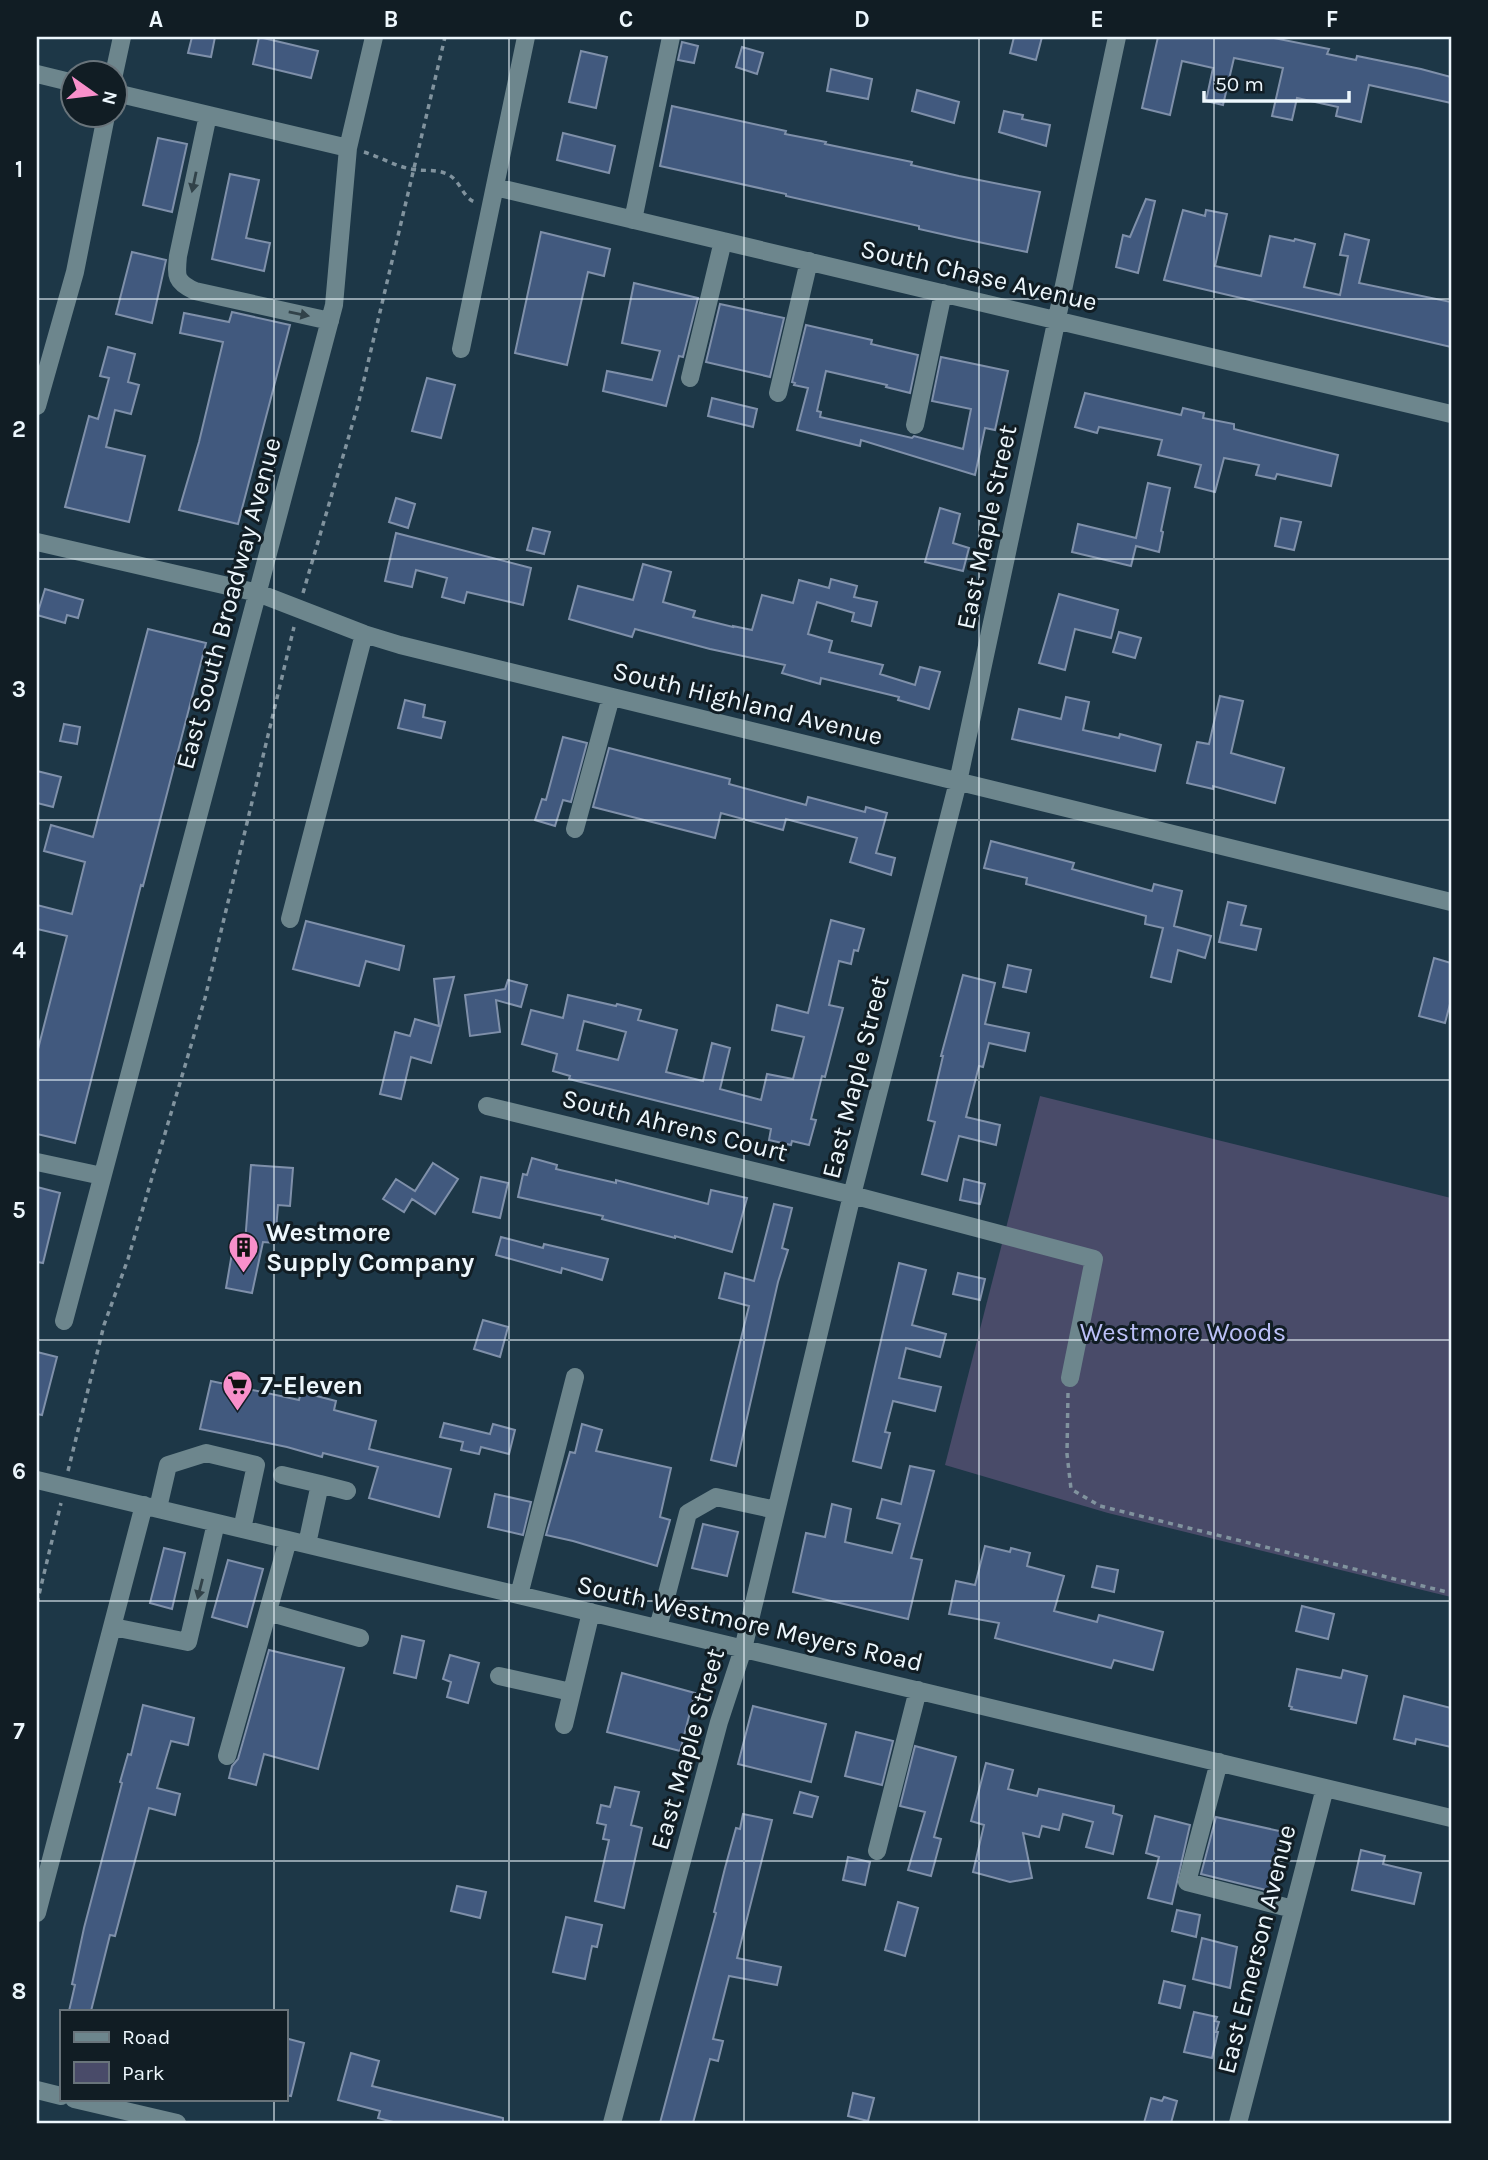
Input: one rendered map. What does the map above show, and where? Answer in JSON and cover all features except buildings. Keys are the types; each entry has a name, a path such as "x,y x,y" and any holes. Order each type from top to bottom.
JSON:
{"street":[{"path":"117,60 122,37"},
{"name":"East South Broadway Avenue","path":"64,1321 334,305 348,148 374,37"},
{"path":"461,349 526,37"},
{"path":"633,220 671,37"},
{"name":"East Maple Street","path":"612,2123 719,1722 743,1649 852,1195 958,782 1117,37"},
{"path":"37,74 60,80"},
{"path":"130,96 348,148"},
{"path":"208,115 176,276 184,286 195,291 330,321"},
{"path":"37,406 75,272 103,130"},
{"name":"South Chase Avenue","path":"495,187 1451,414"},
{"path":"690,379 723,241"},
{"path":"778,393 809,261"},
{"path":"915,425 943,293"},
{"name":"South Highland Avenue","path":"37,542 258,593 364,634 611,697 1451,902"},
{"path":"290,919 364,634"},
{"path":"575,829 611,697"},
{"name":"South Ahrens Court","path":"487,1106 852,1195 1094,1259 1070,1378"},
{"path":"37,1162 103,1176"},
{"path":"519,1595 575,1377"},
{"path":"37,1913 113,1626 151,1507 168,1465 206,1453 256,1465 243,1529"},
{"path":"282,1475 347,1491"},
{"name":"South Westmore Meyers Road","path":"37,1480 1451,1818"},
{"path":"307,1544 320,1484"},
{"path":"658,1628 688,1513 716,1497 776,1510"},
{"path":"113,1626 188,1642 216,1522"},
{"path":"227,1756 288,1540"},
{"path":"268,1612 360,1638"},
{"path":"564,1725 591,1612"},
{"path":"499,1676 571,1692"},
{"path":"877,1851 918,1690"},
{"path":"1219,1762 1187,1882 1293,1909"},
{"name":"East Emerson Avenue","path":"1238,2123 1325,1788"},
{"path":"37,2090 60,2096"},
{"path":"78,2100 177,2123"}],"path":[{"path":"303,594 358,405 445,37"},
{"path":"348,148 412,169 441,171 452,177 468,200 490,207"},
{"path":"70,1464 104,1325 128,1259 205,998 295,624"},
{"path":"1070,1378 1066,1408 1070,1489 1100,1506 1451,1592"},
{"path":"37,1603 60,1508"}],"green space":[{"name":"Westmore Woods","path":"1040,1096 1451,1198 1451,1597 1108,1513 945,1465"}],"place":[{"name":"Westmore Supply Company","path":"243,1274"},
{"name":"7-Eleven","path":"237,1412"}]}
